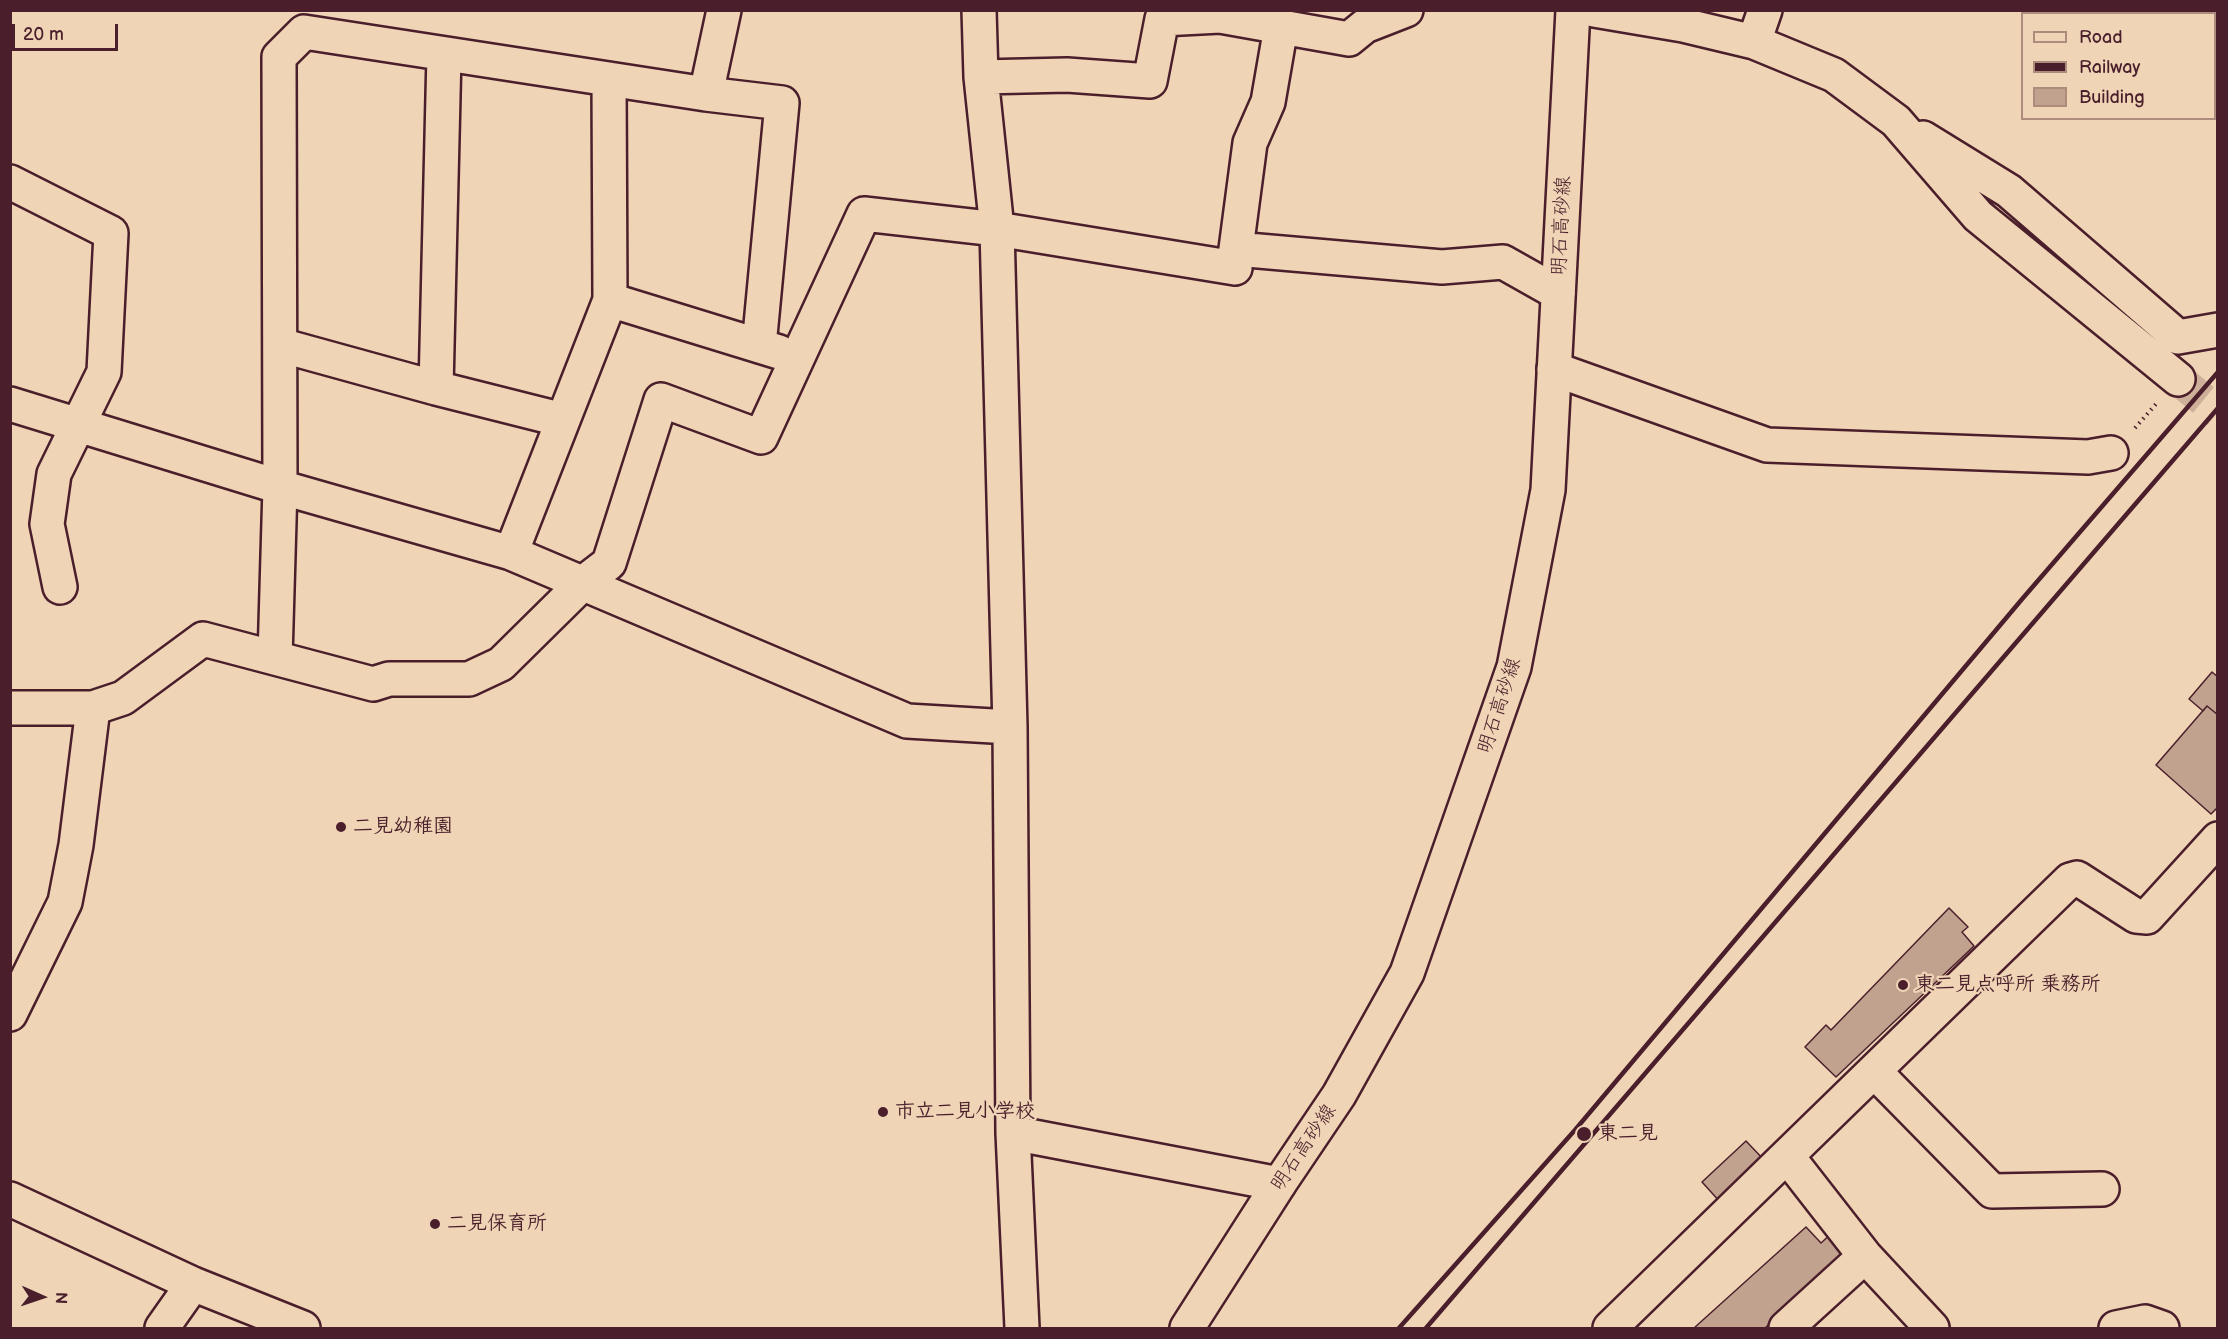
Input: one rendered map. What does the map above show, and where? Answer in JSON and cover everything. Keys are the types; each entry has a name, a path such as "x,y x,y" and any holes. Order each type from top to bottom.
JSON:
{"street":[{"path":"706,94 724,10"},
{"path":"979,10 981,77 997,229 1010,727 1013,1133 1022,1329"},
{"path":"981,77 1067,75 1150,81 1162,19 1220,13 1349,39 1365,26 1406,10"},
{"name":"明石高砂線","path":"1187,1329 1279,1184 1339,1095 1407,973 1511,678 1548,490 1574,10"},
{"path":"1594,10 1683,25 1754,42 1834,75 1896,121 2009,191 2178,337 2217,330"},
{"path":"1754,42 1765,10"},
{"path":"10,708 93,708 123,698 203,639 373,684 389,679 469,679 501,664 583,583 609,563 662,400 761,437 864,214 997,229 1235,268 1250,142 1268,102 1281,27"},
{"path":"275,658 280,488 279,57 304,32 706,94 782,103 759,346"},
{"path":"436,388 444,54"},
{"path":"511,553 609,300 609,79"},
{"path":"1896,121 1978,216 2178,379"},
{"path":"10,182 111,233 104,372 54,474 47,524 60,587"},
{"path":"1236,249 1442,267 1503,262 1558,293"},
{"path":"609,300 798,358"},
{"path":"279,345 563,420"},
{"path":"1554,369 1767,445 2088,457 2111,453"},
{"path":"10,404 280,488 511,553 908,721 1010,727"},
{"path":"10,1014 65,902 76,845 93,708"},
{"path":"1618,1326 1787,1156 2070,880 2077,878 2136,916 2147,917 2217,839"},
{"path":"1874,1071 1992,1191 2102,1189"},
{"path":"1013,1133 1279,1184"},
{"path":"1787,1156 1865,1256 1932,1329"},
{"path":"10,1199 193,1284 303,1329"},
{"path":"1786,1329 1865,1256"},
{"path":"162,1329 193,1284"},
{"path":"2116,1329 2145,1322 2162,1329"}],"path":[{"path":"2111,453 2178,379"}],"building":[{"path":"2212,672 2218,677 2218,715 2207,706 2203,711 2189,699"},
{"path":"2207,706 2218,715 2218,807 2211,814 2156,765"},
{"name":"東二見点呼所 乗務所","path":"1949,908 1968,927 1962,932 1974,946 1836,1077 1805,1047 1826,1025 1831,1030"},
{"path":"1746,1141 1766,1162 1721,1203 1702,1182"},
{"path":"1806,1227 1821,1243 1834,1231 1852,1250 1765,1328 1694,1328"}],"tunnel":[{"path":"2178,379 2218,412"}],"railway":[{"path":"1399,1328 1575,1130 2023,598 2218,372"},
{"path":"1426,1328 2218,408"}],"place":[{"name":"二見幼稚園","path":"341,827"},
{"name":"東二見点呼所 乗務所","path":"1903,985"},
{"name":"市立二見小学校","path":"883,1112"},
{"name":"東二見","path":"1584,1134"},
{"name":"二見保育所","path":"435,1224"}]}
